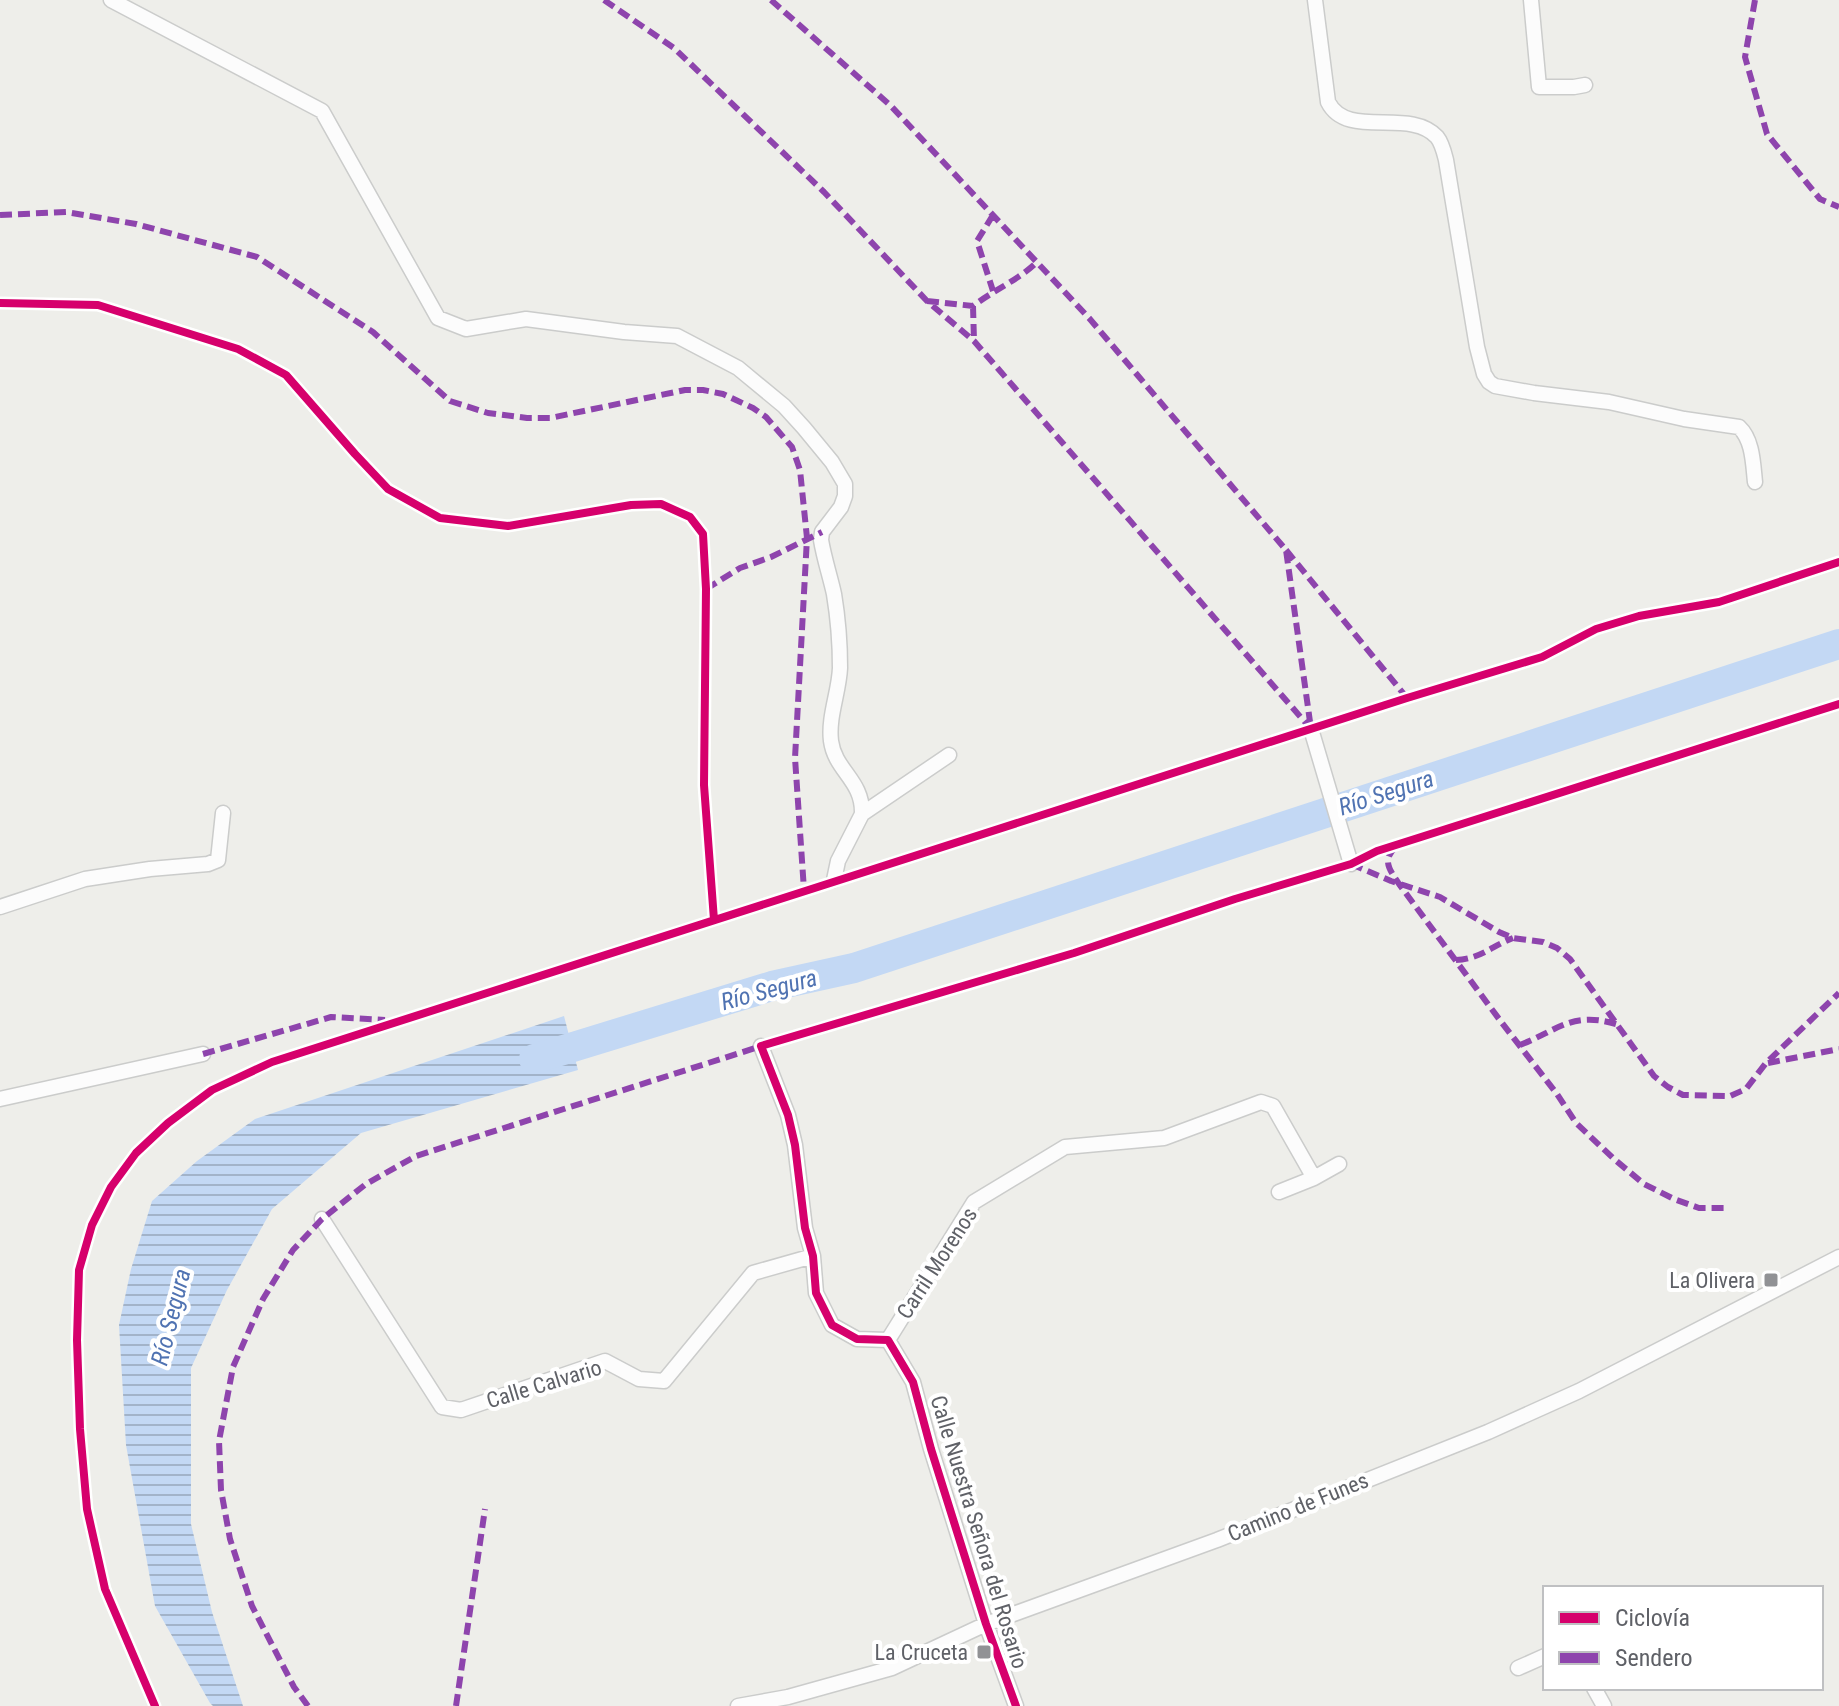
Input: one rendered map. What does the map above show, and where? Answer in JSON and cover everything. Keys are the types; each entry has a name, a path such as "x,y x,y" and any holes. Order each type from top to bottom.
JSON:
{"street":[{"path":"111,0 322,111 438,318 466,329 526,319 677,336 738,368 763,388 794,417 832,462 845,484 845,496 841,507 822,532 821,540 838,625 840,673 831,742 841,767 860,793 862,803 862,814 838,861 834,880"},
{"path":"1315,0 1328,102 1332,111 1352,120 1415,124 1427,129 1442,144 1477,347 1489,382 1513,390 1609,402 1684,419 1739,427 1748,440 1755,482"},
{"path":"1531,0 1539,87 1585,85"},
{"path":"1311,729 1351,864"},
{"path":"862,814 949,755"},
{"path":"0,907 85,879 208,864 218,860 223,813"},
{"path":"761,1046 788,1115 795,1145 816,1293 832,1325 857,1339 888,1340"},
{"path":"0,1099 203,1054"},
{"name":"Carril Morenos","path":"888,1340 974,1202 1065,1147 1164,1138 1261,1102 1273,1106 1314,1178"},
{"path":"1279,1192 1339,1164"},
{"name":"Calle Calvario","path":"322,1219 442,1407 461,1410 605,1361 639,1379 664,1381 753,1273 813,1256"},
{"name":"Camino de Funes","path":"738,1706 788,1697 892,1668 986,1624 1217,1540 1488,1432 1579,1391 1839,1257"},
{"name":"Calle Nuestra Señora del Rosario","path":"888,1340 913,1382 986,1624 1016,1706"},
{"path":"1518,1668 1543,1657"}],"water":[{"path":"564,1016 578,1070 361,1133 272,1209 227,1290 191,1368 191,1524 212,1612 243,1706 213,1706 155,1606 126,1445 119,1325 131,1269 152,1201 197,1161 255,1119"}],"waterway":[{"name":"Río Segura","path":"534,1059 772,986 854,968 1839,644"}],"marked path":[{"path":"604,0 674,48 824,192 927,301 974,341 1311,729"},
{"path":"771,0 891,106 1089,318 1286,550 1311,729"},
{"path":"1755,0 1745,57 1767,134 1820,199 1839,207"},
{"path":"0,215 66,212 136,224 257,257 373,332 450,401 488,413 550,418 685,390 703,390 723,394 766,417 792,447 800,470 807,538 795,758 804,890"},
{"path":"993,215 977,241 993,291"},
{"path":"927,301 973,306 1036,263"},
{"path":"973,306 974,341"},
{"path":"706,589 740,568 822,532"},
{"path":"1286,550 1407,698"},
{"path":"1396,847 1389,856 1390,870 1576,1123 1644,1184 1699,1208 1727,1208"},
{"path":"1351,864 1440,897 1513,938 1543,942 1557,948 1570,959 1654,1076 1683,1095 1730,1096 1746,1089 1766,1063 1839,993"},
{"path":"1456,960 1479,955 1513,938"},
{"path":"203,1054 331,1017 385,1020"},
{"path":"1520,1045 1576,1021 1616,1024"},
{"path":"308,1706 294,1687 252,1606 230,1539 221,1490 219,1441 233,1367 263,1299 293,1250 322,1219 366,1184 416,1156 768,1044"},
{"path":"1768,1063 1839,1049"},
{"path":"456,1706 485,1509"}],"cycle path":[{"path":"0,303 98,305 238,349 286,375 388,489 440,518 508,526 631,505 661,504 690,517 703,534 706,589 704,785 714,920"},
{"path":"155,1706 105,1589 87,1509 77,1340 79,1270 92,1225 111,1187 136,1153 168,1123 212,1090 272,1062 1542,657 1596,629 1639,616 1719,602 1839,562"},
{"path":"1016,1706 986,1624 913,1382 888,1340 857,1339 832,1325 816,1293 795,1145 788,1115 761,1046 1074,953 1351,864 1377,851 1839,704"}],"place":[{"name":"La Olivera","path":"1771,1280"},
{"name":"La Cruceta","path":"984,1652"}]}
